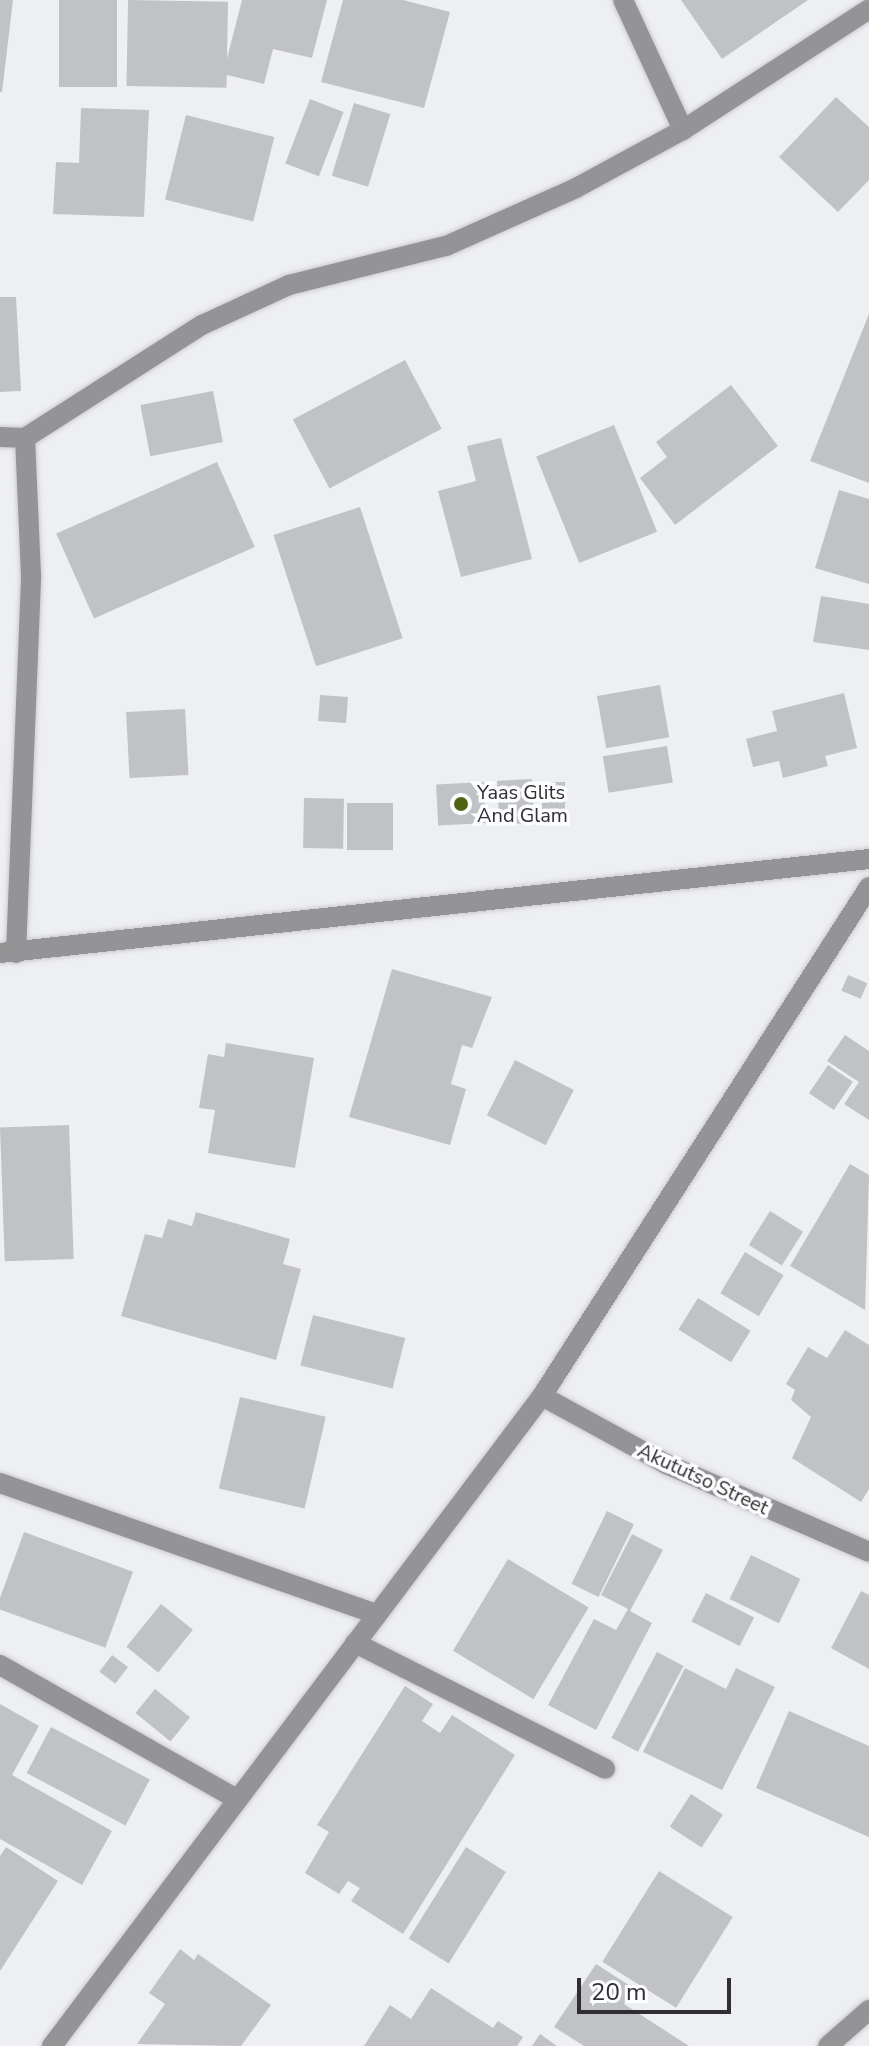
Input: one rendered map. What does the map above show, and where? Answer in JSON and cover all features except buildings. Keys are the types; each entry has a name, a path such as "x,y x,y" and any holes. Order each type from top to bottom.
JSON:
{"street":[{"path":"623,0 683,130"},
{"path":"0,437 25,438 202,325 289,285 446,246 576,188 683,130 869,9"},
{"path":"25,438 31,575 8,953 869,859"},
{"path":"52,2046 542,1396 869,887"},
{"name":"Akututso Street","path":"542,1396 666,1464 869,1552"},
{"path":"0,1483 377,1614"},
{"path":"355,1643 605,1769"},
{"path":"0,1665 237,1799"},
{"path":"828,2046 869,2010"}],"place":[{"name":"Yaas Glits And Glam","path":"461,804"}]}
